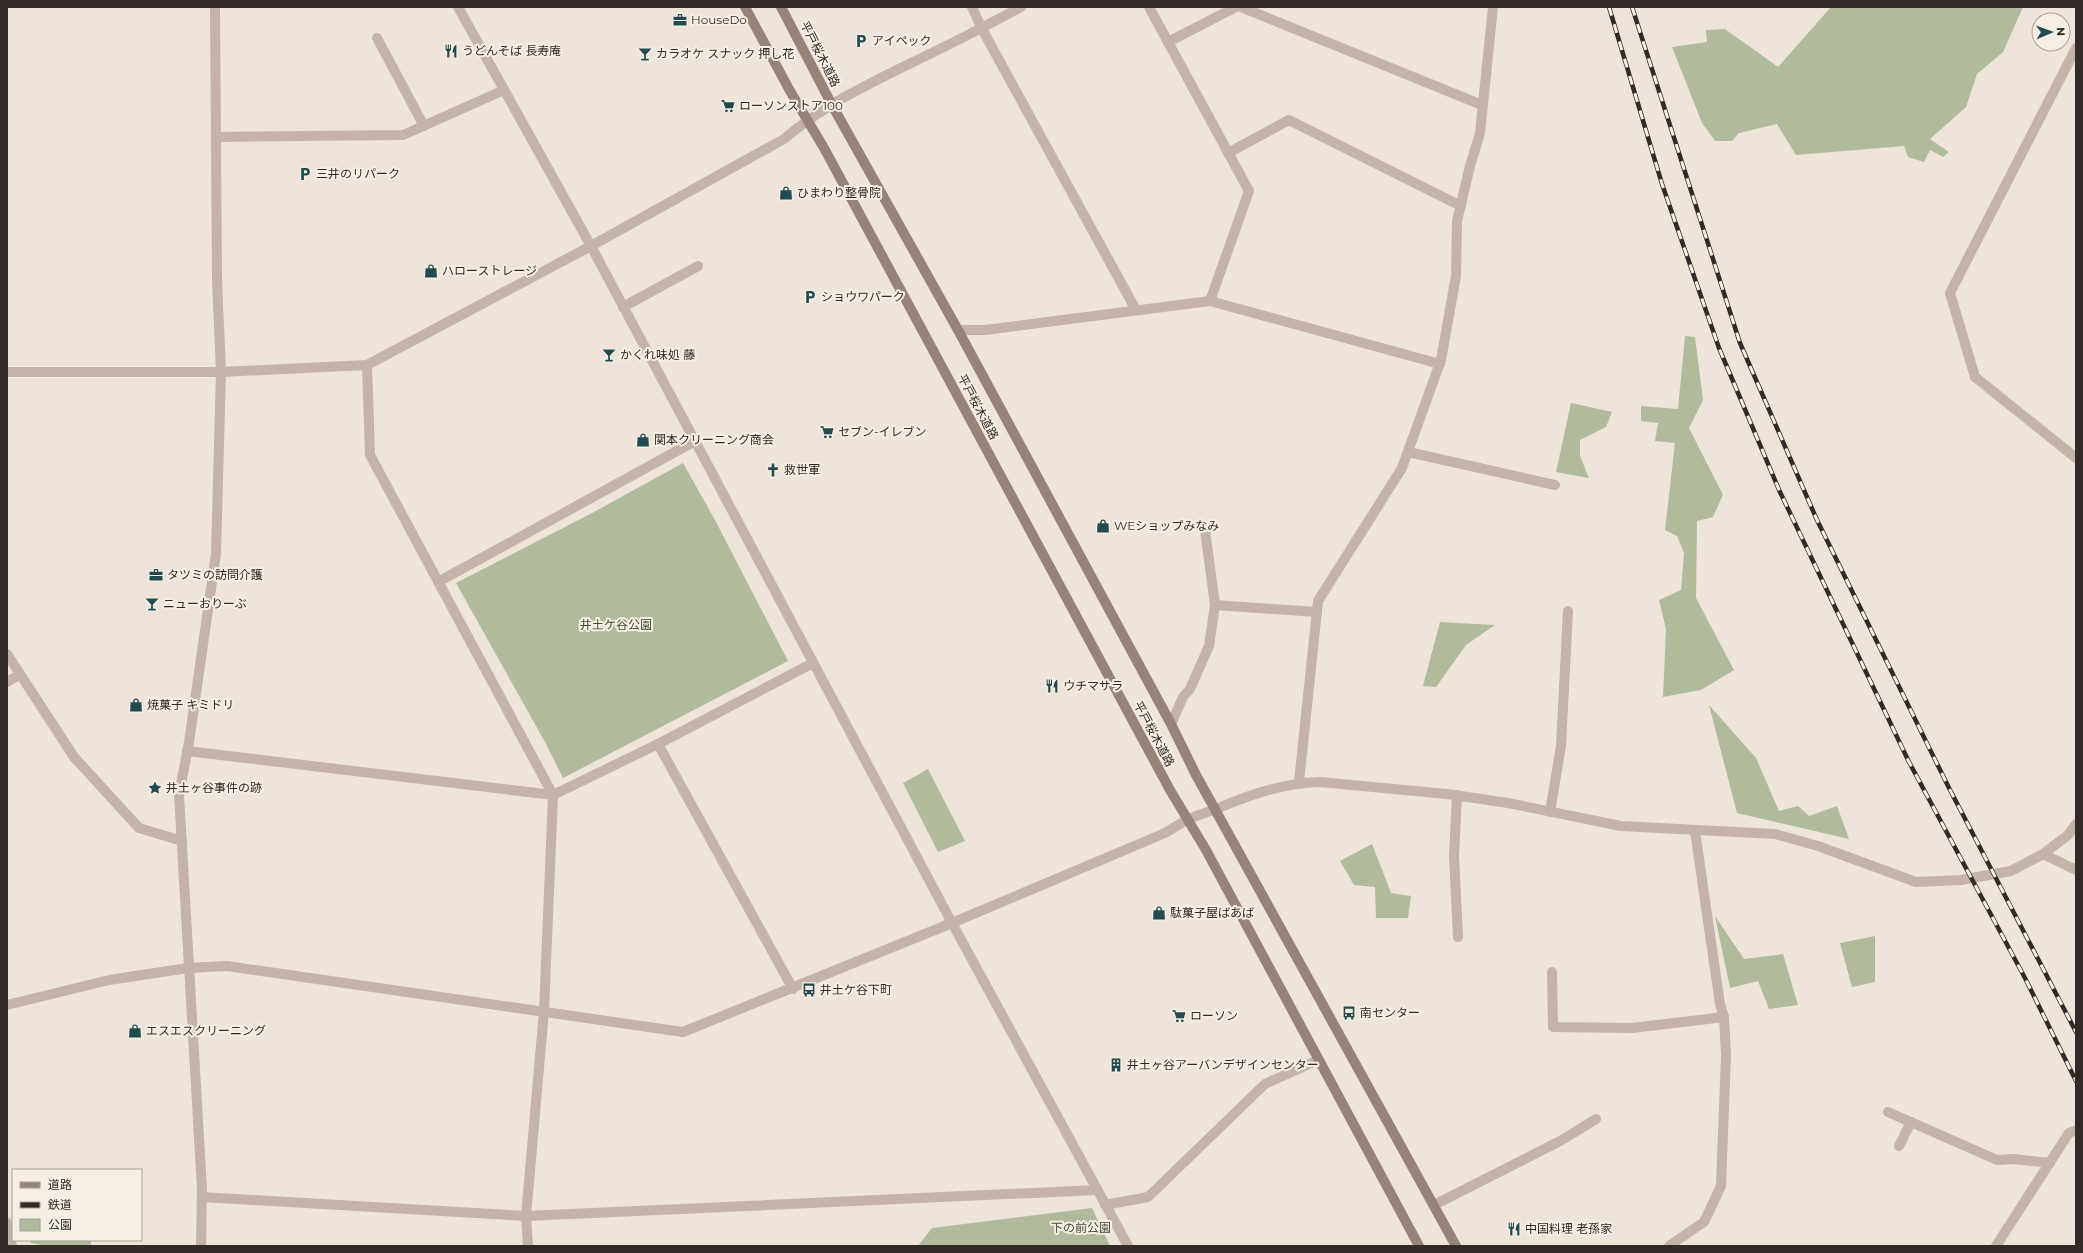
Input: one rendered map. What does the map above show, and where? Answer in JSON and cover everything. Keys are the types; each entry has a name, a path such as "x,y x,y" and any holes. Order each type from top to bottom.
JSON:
{"main road":[{"name":"平戸桜木道路","path":"745,7 1170,790 1206,850 1419,1246"},
{"name":"平戸桜木道路","path":"781,7 832,104 958,330 1171,724 1196,775 1456,1246"}],"street":[{"path":"201,1246 202,1197 179,795 187,751 216,554 221,372 217,280 215,7"},
{"path":"458,7 591,246 952,923 1128,1246"},
{"path":"972,7 982,28 1136,310"},
{"path":"7,372 221,372 367,365 591,246 784,139 807,119 856,90 982,28 1020,7"},
{"path":"1149,7 1248,191 1210,301"},
{"path":"1168,42 1236,7"},
{"path":"1241,7 1482,105"},
{"path":"1299,782 1318,601 1402,468 1440,364 1456,276 1458,221 1470,166 1480,133 1493,7"},
{"path":"377,38 424,126"},
{"path":"2076,48 1950,293 1975,377 2076,458"},
{"path":"216,138 403,135 504,90"},
{"path":"1228,153 1289,120 1461,206"},
{"path":"623,307 698,266"},
{"path":"958,330 985,330 1210,301 1440,364"},
{"path":"367,365 370,455 553,795 544,1011 526,1216 528,1246"},
{"path":"438,582 695,441"},
{"path":"1408,452 1555,486"},
{"path":"1171,724 1183,697 1190,690 1209,646 1215,605 1205,530"},
{"path":"1215,605 1317,612"},
{"path":"1550,812 1561,746 1568,611"},
{"path":"7,654 74,758 139,828 182,841"},
{"path":"187,751 553,795 658,744 813,663"},
{"path":"7,682 19,674"},
{"path":"658,744 793,989"},
{"path":"7,1005 109,980 188,968 227,966 683,1032 793,989 952,923 1165,833 1188,819 1268,790 1299,782 1320,782 1457,795 1508,803 1622,826 1775,834 1818,846 1916,882 1961,880 2011,870 2042,854 2068,835 2076,824"},
{"path":"1457,795 1454,856 1458,937"},
{"path":"1669,1246 1704,1222 1721,1186 1726,1054 1724,1017 1720,1004 1695,831"},
{"path":"2042,854 2076,870"},
{"path":"1552,972 1553,1027 1632,1028 1724,1017"},
{"path":"1105,1205 1148,1196 1265,1084 1318,1060"},
{"path":"1888,1112 1997,1160 2014,1159 2050,1163"},
{"path":"1434,1204 1562,1140 1596,1119"},
{"path":"1899,1146 1911,1122"},
{"path":"1996,1246 2069,1133 2076,1130"},
{"path":"202,1197 526,1216 1097,1190"},
{"path":"7,1223 12,1246"}],"green space":[{"path":"1831,7 2023,7 2003,52 1977,74 1966,107 1930,139 1949,152 1943,157 1930,150 1924,162 1908,157 1904,146 1796,155 1777,124 1739,133 1732,141 1715,141 1702,123 1672,47 1707,42 1706,30 1725,29 1778,67"},
{"path":"1685,336 1695,337 1703,400 1689,428 1723,495 1713,517 1697,521 1696,598 1734,670 1701,690 1663,697 1666,629 1659,600 1681,590 1684,553 1677,536 1665,530 1675,443 1655,441 1658,423 1641,421 1641,406 1678,409"},
{"path":"1571,403 1612,412 1606,427 1580,440 1580,456 1589,478 1556,472"},
{"name":"井土ケ谷公園","path":"683,463 715,520 788,661 563,778 545,742 456,583 594,512"},
{"path":"1440,622 1495,625 1466,645 1436,687 1423,686"},
{"path":"1709,705 1756,758 1779,811 1798,806 1809,816 1837,806 1849,839 1737,813"},
{"path":"928,769 965,841 938,852 903,783"},
{"path":"1372,844 1391,893 1411,896 1408,918 1376,918 1375,887 1354,885 1340,861"},
{"path":"1715,916 1744,959 1783,954 1798,1005 1769,1009 1758,981 1730,988"},
{"path":"1875,936 1875,982 1852,987 1840,943"},
{"name":"下の前公園","path":"1092,1208 1110,1246 918,1246 932,1228"},
{"path":"30,1241 91,1241 91,1246 47,1246 31,1243"}],"railway":[{"path":"1609,7 1662,184 1719,348 1780,492 1909,762 2025,978 2076,1081"},
{"path":"1632,7 1740,343 1817,520 1949,788 2076,1032"}],"place":[{"name":"HouseDo","path":"680,20"},
{"name":"アイペック","path":"861,41"},
{"name":"うどんそば 長寿庵","path":"451,51"},
{"name":"カラオケ スナック 押し花","path":"645,54"},
{"name":"ローソンストア100","path":"728,106"},
{"name":"三井のリパーク","path":"305,174"},
{"name":"ひまわり整骨院","path":"786,193"},
{"name":"ハローストレージ","path":"431,271"},
{"name":"ショウワパーク","path":"810,297"},
{"name":"かくれ味処 藤","path":"609,355"},
{"name":"セブン-イレブン","path":"827,432"},
{"name":"関本クリーニング商会","path":"643,440"},
{"name":"救世軍","path":"773,470"},
{"name":"WEショップみなみ","path":"1103,526"},
{"name":"タツミの訪問介護","path":"156,575"},
{"name":"ニューおりーぶ","path":"152,604"},
{"name":"ウチマサラ","path":"1052,686"},
{"name":"焼菓子 キミドリ","path":"136,705"},
{"name":"井土ヶ谷事件の跡","path":"155,788"},
{"name":"駄菓子屋ばあば","path":"1159,913"},
{"name":"井土ケ谷下町","path":"809,990"},
{"name":"南センター","path":"1349,1013"},
{"name":"ローソン","path":"1179,1016"},
{"name":"エスエスクリーニング","path":"135,1031"},
{"name":"井土ヶ谷アーバンデザインセンター","path":"1116,1065"},
{"name":"中国料理 老孫家","path":"1514,1229"}]}
